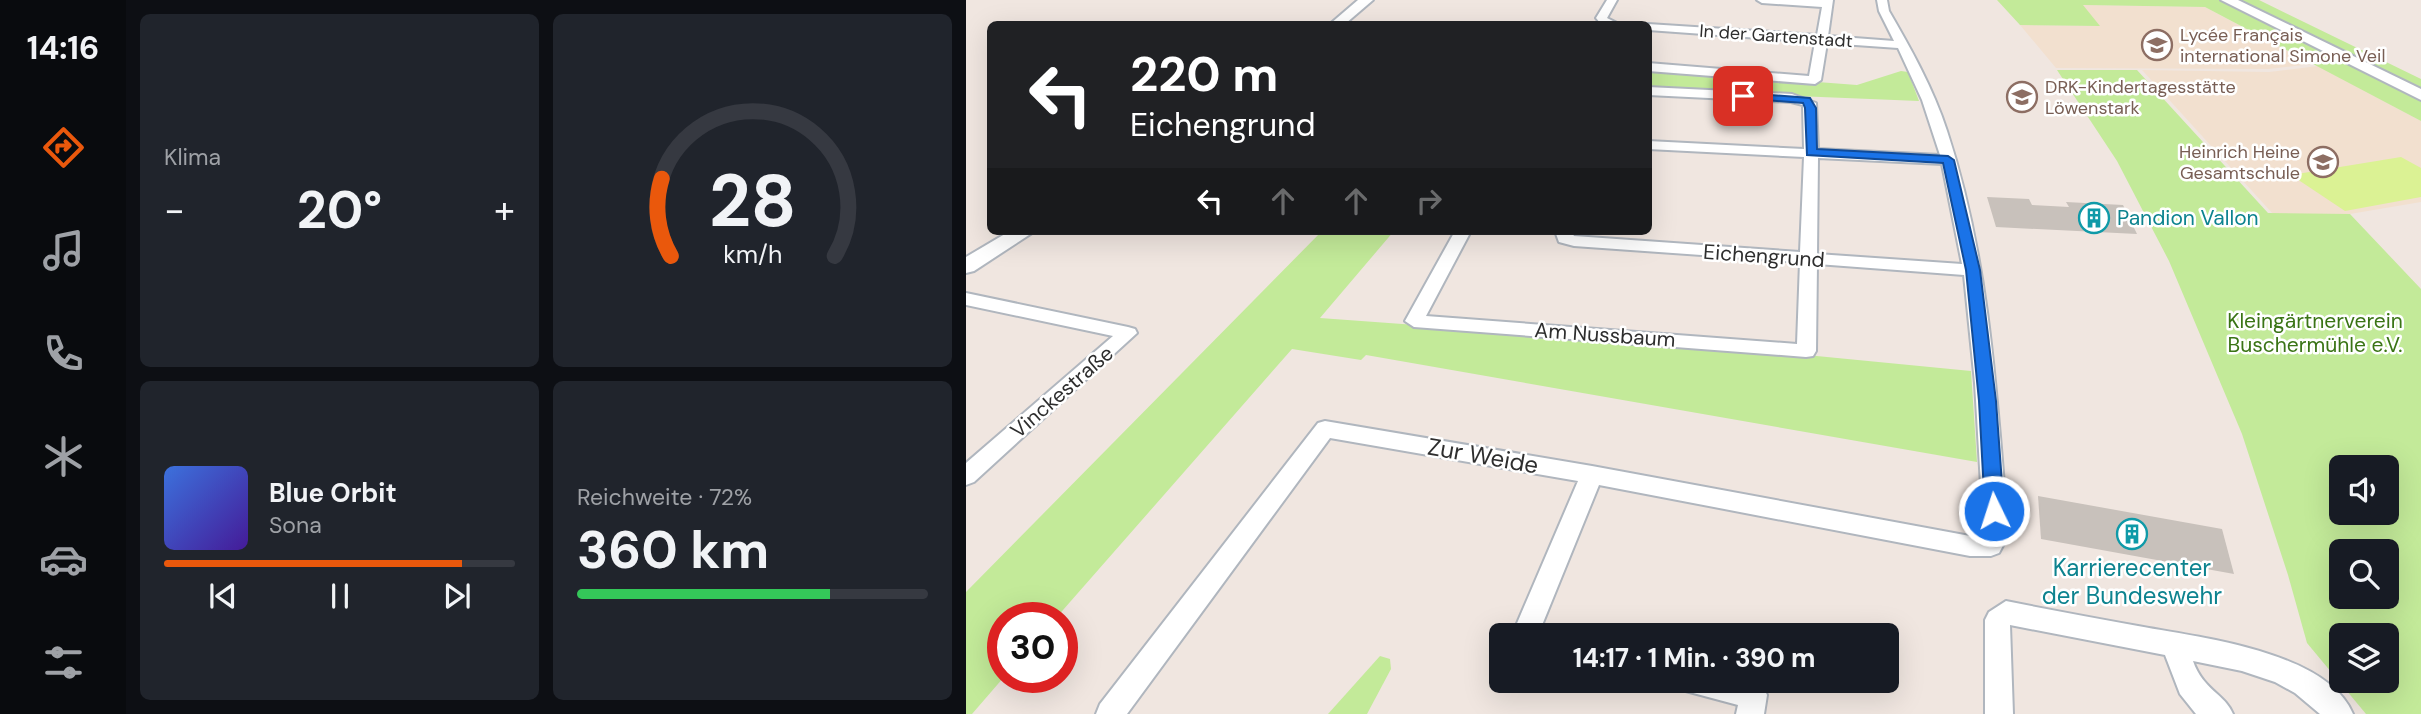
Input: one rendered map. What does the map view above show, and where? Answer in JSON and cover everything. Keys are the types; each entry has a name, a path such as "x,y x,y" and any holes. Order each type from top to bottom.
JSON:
{"street":[{"path":"1341,21 1366,0"},
{"path":"1604,21 1601,18 1612,0"},
{"path":"1652,67 1815,80 1827,2 1762,0"},
{"path":"1882,0 1884,10 1932,109 1948,160 1973,270"},
{"path":"2228,0 2421,95"},
{"name":"In der Gartenstadt","path":"1652,27 1903,45"},
{"path":"2348,61 2421,101"},
{"path":"1652,91 1806,100 1811,108 1808,260"},
{"path":"1652,145 1948,160"},
{"path":"966,266 1018,235"},
{"name":"Am Nussbaum","path":"1461,235 1414,321 1806,351 1808,260"},
{"name":"Eichengrund","path":"1564,235 1565,239 1574,241 1973,270"},
{"name":"Zur Weide","path":"1110,714 1325,429 1592,475 1970,546 1991,546 1996,536 1987,401 1973,270"},
{"name":"Vinckestraße","path":"966,299 1128,333 966,476"},
{"path":"1530,623 1592,475"},
{"path":"1999,714 1997,629 2001,615 2011,612 2254,659 2309,687 2339,714"},
{"path":"2175,645 2185,681 2194,696 2219,714"},
{"path":"1744,693 1753,695 1750,714"}],"shaded area":[{"name":"Lycée Français international Simone Veil","path":"2081,5 2205,7 2312,64 2269,69 2056,68 2020,25 2099,26"},
{"name":"Heinrich Heine Gesamtschule","path":"2318,66 2421,121 2421,202 2350,214 2273,214 2142,70 2269,72"}],"green space":[{"path":"1997,0 2259,0 2421,79 2421,121 2205,7 2083,5 2100,26 2020,25"},
{"path":"1652,69 1857,85 1901,71 1908,72 1919,101 1652,90"},
{"name":"Kleingärtnerverein Buschermühle e.V.","path":"2057,70 2137,70 2268,213 2350,214 2421,289 2421,714 2366,714 2349,693 2399,693 2399,623 2329,623 2329,669 2307,643 2242,434 2169,261 2117,161"},
{"path":"2401,157 2421,168 2421,197 2345,211 2291,175"},
{"path":"1318,235 1391,235 1320,318 1746,349 1971,371 1977,462 1366,355 1361,360 1292,349 1070,602 987,602 987,693 990,693 972,714 966,714 966,592"},
{"path":"1380,656 1390,659 1391,669 1367,714 1328,714"}],"building":[{"path":"1987,197 2029,199 2032,205 2069,207 2066,202 2123,205 2137,234 1996,227"},
{"name":"Karrierecenter der Bundeswehr","path":"2038,496 2222,529 2234,574 2041,539"}],"place":[{"name":"Lycée Français international Simone Veil","path":"2157,45"},
{"name":"DRK-Kindertagesstätte Löwenstark","path":"2022,97"},
{"name":"Heinrich Heine Gesamtschule","path":"2323,162"},
{"name":"Pandion Vallon","path":"2094,218"},
{"name":"Karrierecenter der Bundeswehr","path":"2132,534"}],"route":[{"path":"1743,96 1806,100 1811,108 1811,152 1948,160 1973,270 1987,401 1994,511"}]}
